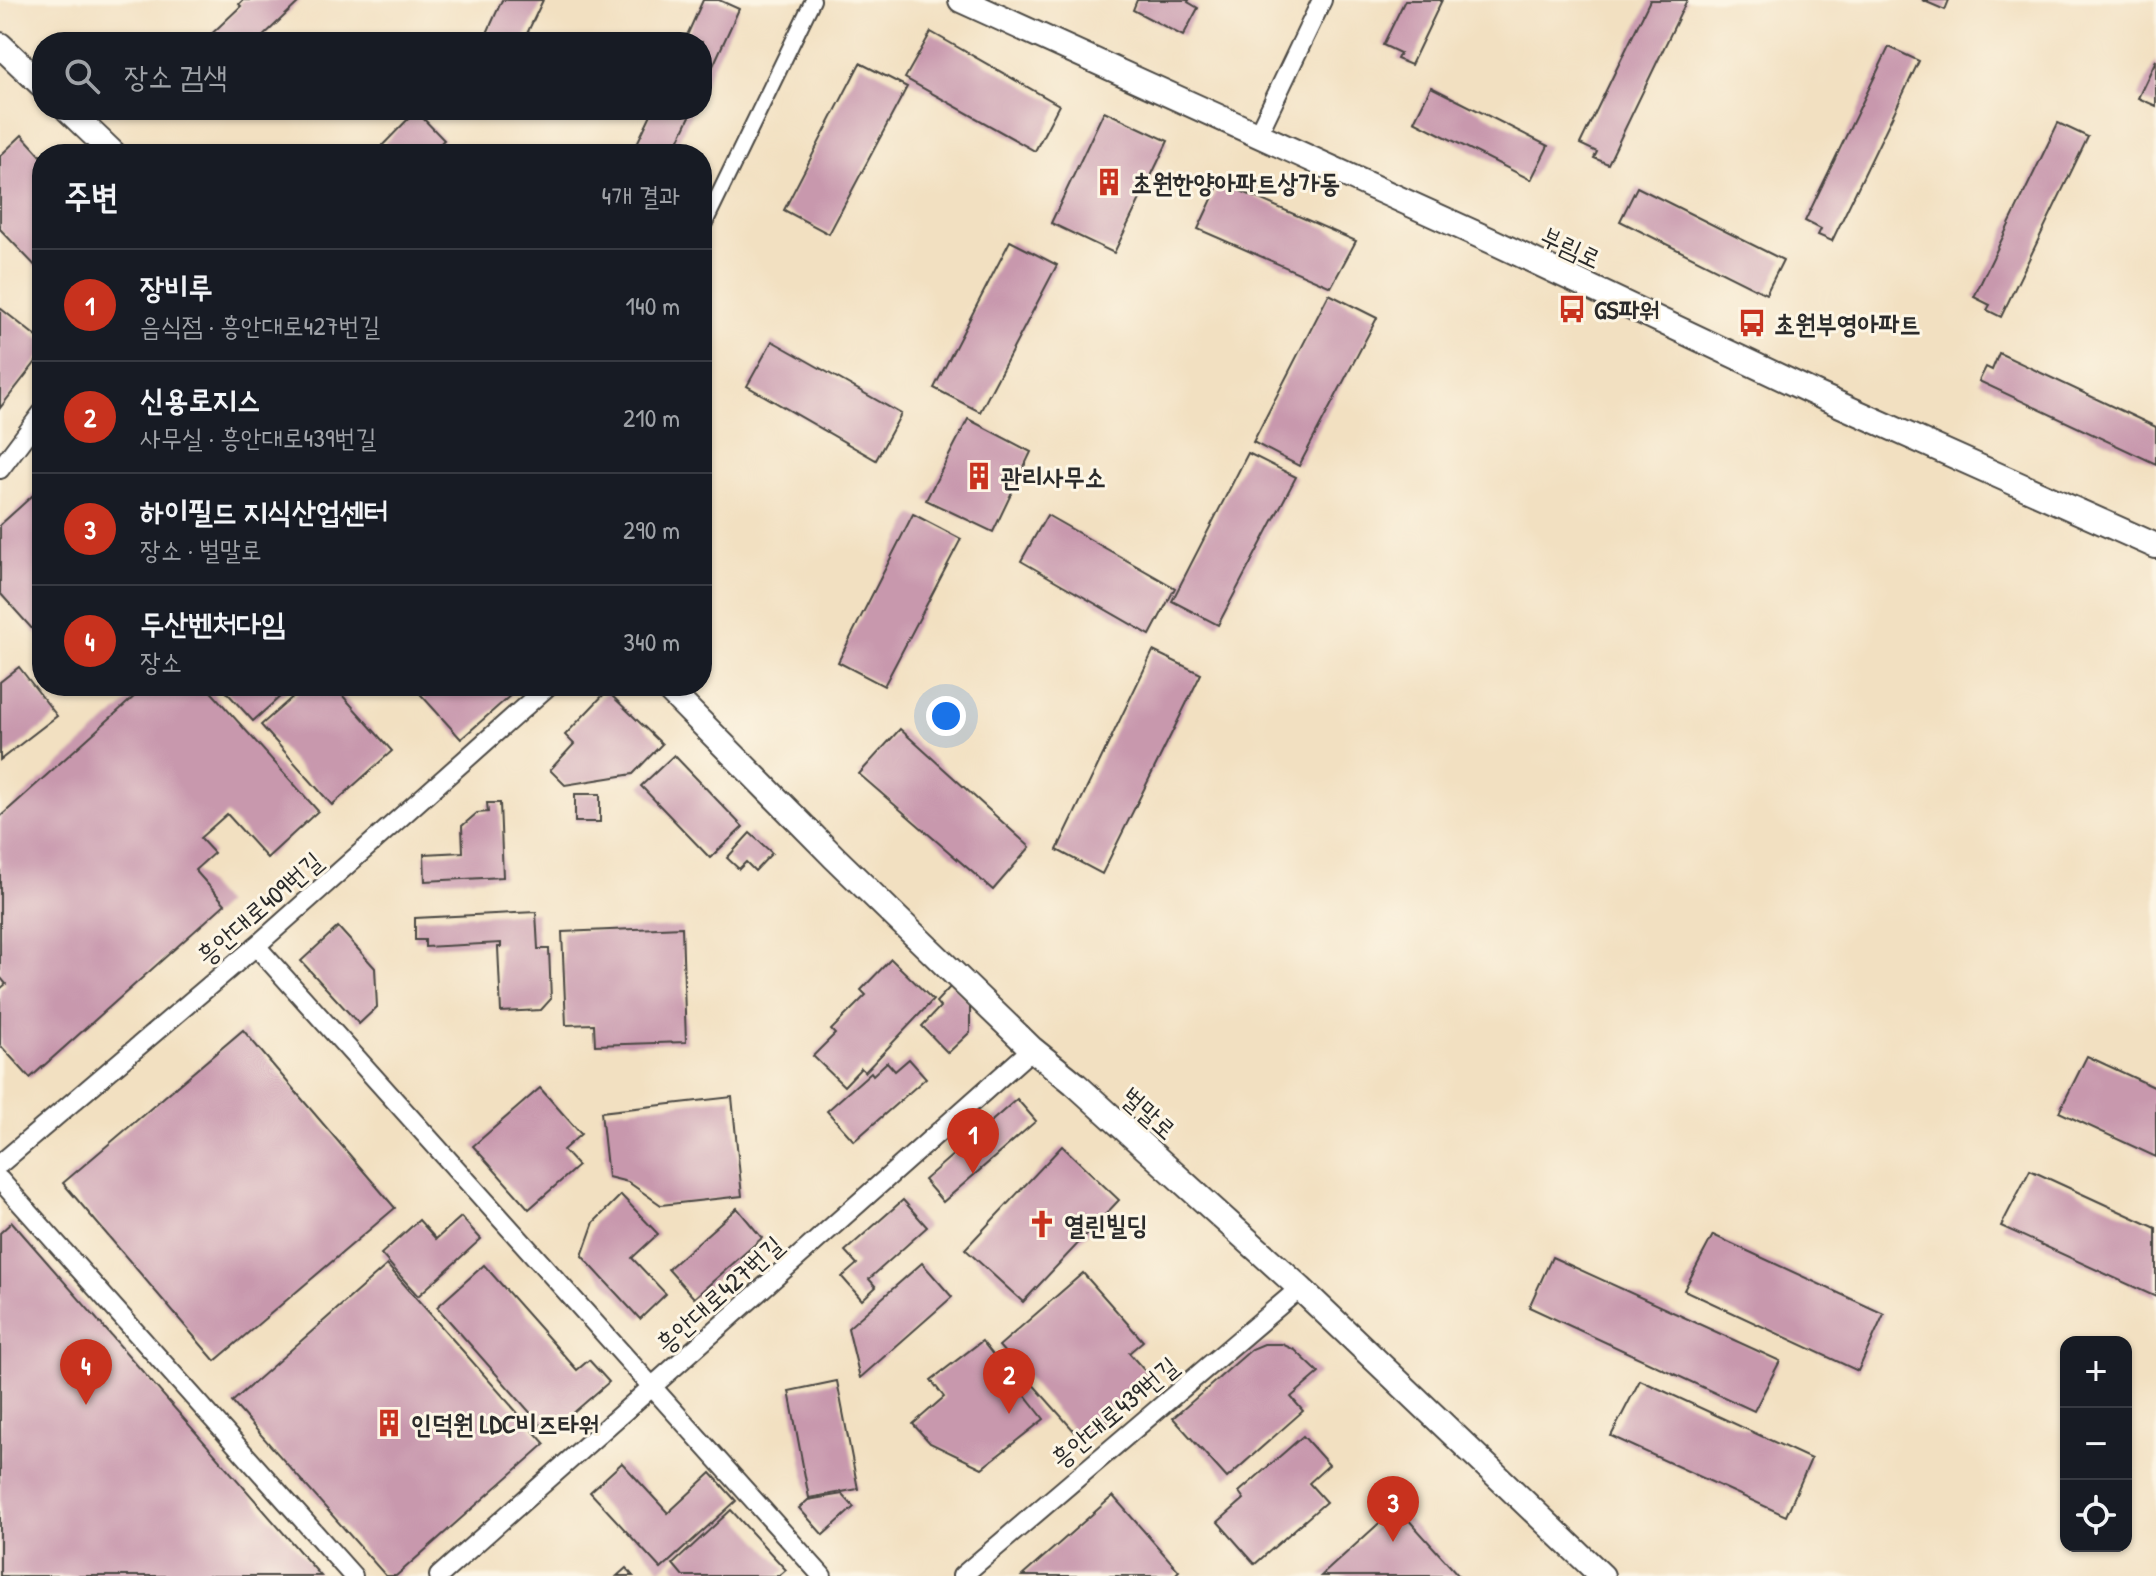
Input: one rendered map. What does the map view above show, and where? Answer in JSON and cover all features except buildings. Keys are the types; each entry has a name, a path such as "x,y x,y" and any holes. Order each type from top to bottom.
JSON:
{"street":[{"path":"712,208 813,0"},
{"name":"부림로","path":"961,0 1258,134 1816,394 2156,546"},
{"path":"1258,134 1322,0"},
{"path":"0,45 32,75"},
{"path":"78,120 104,144"},
{"path":"0,469 32,426"},
{"name":"흥안대로409번길","path":"0,1164 256,946 537,696"},
{"name":"벌말로","path":"675,696 835,858 1032,1049 1074,1083 1300,1288 1602,1576"},
{"path":"256,946 822,1576"},
{"name":"흥안대로427번길","path":"439,1576 1032,1049"},
{"path":"0,1180 353,1576"},
{"name":"흥안대로439번길","path":"962,1576 1300,1288"}],"place":[{"name":"초원한양아파트상가동","path":"1109,182"},
{"name":"GS파워","path":"1572,309"},
{"name":"초원부영아파트","path":"1752,323"},
{"name":"관리사무소","path":"979,476"},
{"name":"장비루","path":"973,1174"},
{"name":"열린빌딩","path":"1042,1224"},
{"name":"두산벤처다임","path":"86,1405"},
{"name":"신용로지스","path":"1009,1414"},
{"name":"인덕원 LDC비즈타워","path":"389,1423"},
{"name":"하이필드 지식산업센터","path":"1393,1542"}]}
